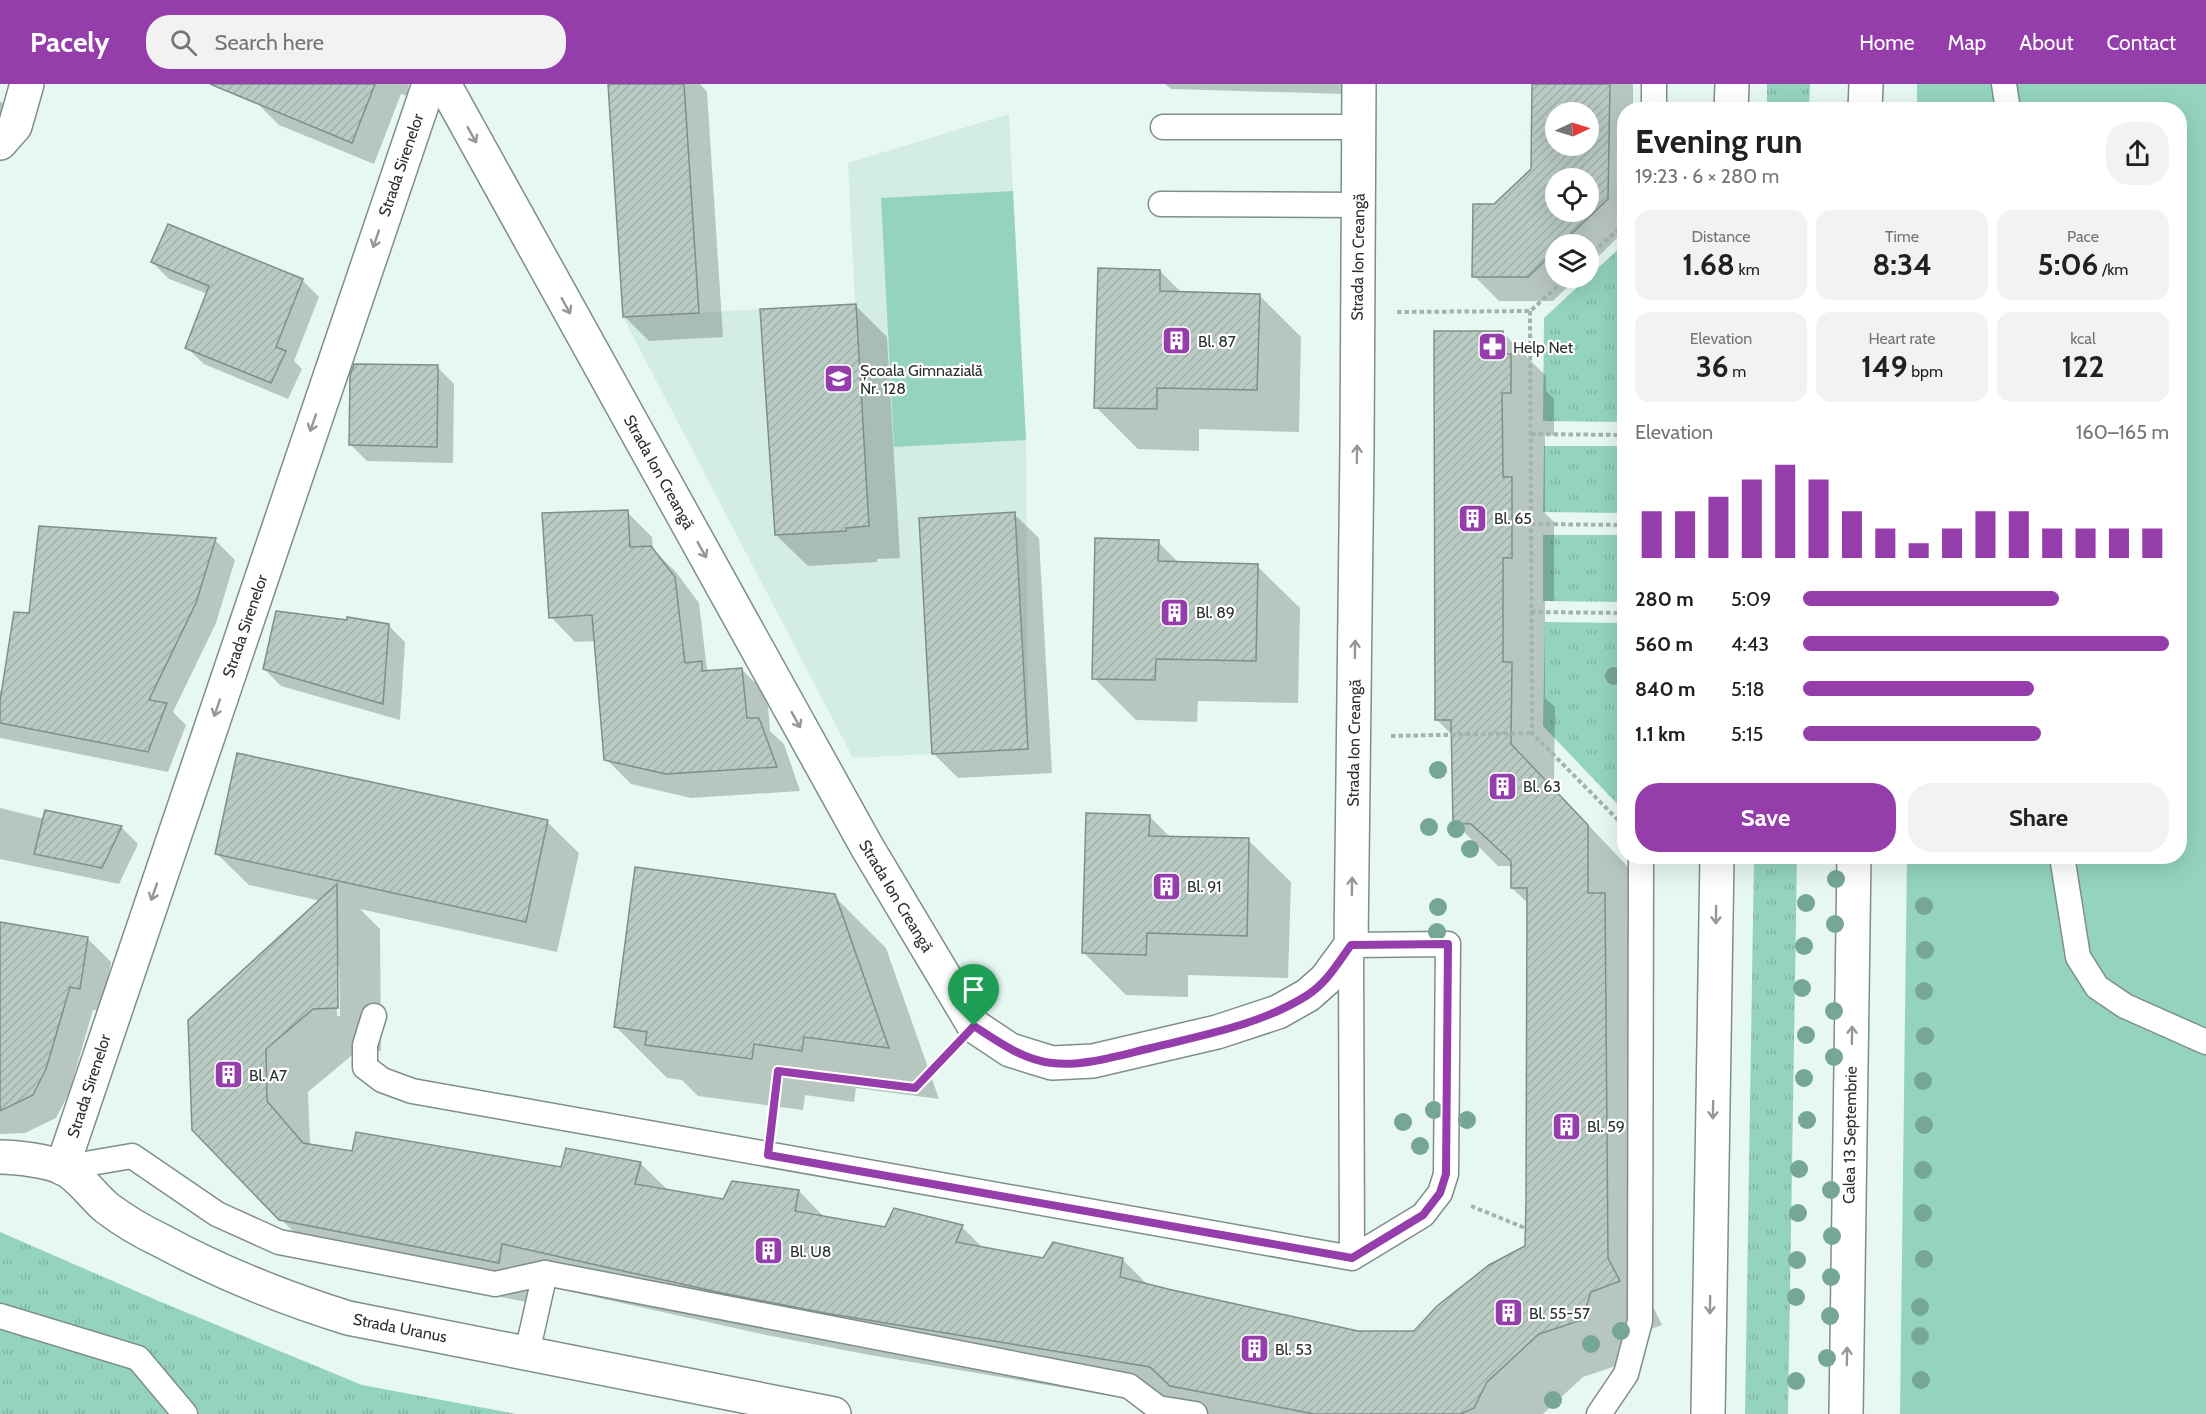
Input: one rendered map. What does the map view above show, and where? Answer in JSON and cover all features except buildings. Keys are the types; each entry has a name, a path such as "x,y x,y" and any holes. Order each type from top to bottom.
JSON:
{"street":[{"path":"0,143 15,126 27,84"},
{"name":"Strada Sirenelor","path":"63,1168 429,84"},
{"name":"Strada Ion Creangă","path":"444,84 867,847 974,1026 1010,1050 1052,1063 1093,1062 1216,1032 1278,1012 1308,995 1326,979 1351,945 1359,84"},
{"path":"1731,102 1732,84"},
{"path":"1865,102 1866,84"},
{"path":"1708,1414 1717,864"},
{"name":"Calea 13 Septembrie","path":"1846,1414 1854,864"},
{"name":"Strada Uranus","path":"0,1157 17,1158 63,1168 83,1183 106,1207 132,1225 163,1242 308,1306 348,1318 834,1414"}],"lane":[{"path":"1654,84 1654,102"},
{"path":"2004,84 2007,102"},
{"path":"1163,127 1360,127"},
{"path":"1161,204 1358,205"},
{"path":"1599,1414 1626,1374 1640,1321 1641,864"},
{"path":"2063,864 2078,957 2097,987 2125,1006 2206,1042"},
{"path":"374,1016 365,1046 365,1067 382,1080 412,1091 1352,1258 1423,1215 1440,1193 1446,1174 1448,944 1351,945 1352,1258"},
{"path":"63,1168 132,1156 217,1214 279,1242 495,1284 545,1273 1130,1386 1158,1408 1195,1414"},
{"path":"527,1353 545,1273"},
{"path":"0,1316 138,1358 185,1414"}],"path":[{"path":"1599,247 1617,230"},
{"path":"1357,313 1530,311 1556,288"},
{"path":"1530,311 1532,733 1617,819"},
{"path":"1531,434 1617,435"},
{"path":"1531,524 1617,525"},
{"path":"1531,612 1617,613"},
{"path":"1354,737 1532,733"},
{"path":"768,1155 778,1071 915,1088 974,1026"},
{"path":"1440,1193 1525,1228"}],"shaded area":[{"name":"Școala Gimnazială Nr. 128","path":"1009,114 1026,440 1028,749 853,758 623,317 855,304 848,163"}],"green space":[{"path":"1767,84 1810,84 1809,102 1767,102"},
{"path":"1917,84 2206,84 2206,1414 1900,1414 1907,864 2187,864 2187,102 1917,102"},
{"path":"1013,191 1026,440 894,447 881,198"},
{"path":"1617,250 1617,422 1543,421 1544,318 1576,288 1599,288 1599,267"},
{"path":"1544,446 1617,446 1617,513 1543,512"},
{"path":"1543,535 1617,535 1617,602 1543,601"},
{"path":"1545,622 1617,623 1617,804 1543,726"},
{"path":"1754,864 1797,864 1788,1414 1745,1414"},
{"path":"0,1232 362,1385 516,1414 0,1414"}],"place":[{"name":"Bl. 87","path":"1177,341"},
{"name":"Help Net","path":"1492,347"},
{"name":"Școala Gimnazială Nr. 128","path":"839,379"},
{"name":"Bl. 65","path":"1473,518"},
{"name":"Bl. 89","path":"1175,612"},
{"name":"Bl. 63","path":"1502,786"},
{"name":"Bl. 91","path":"1166,886"},
{"name":"Bl. A7","path":"228,1075"},
{"name":"Bl. 59","path":"1566,1126"},
{"name":"Bl. U8","path":"769,1251"},
{"name":"Bl. 55-57","path":"1508,1313"},
{"name":"Bl. 53","path":"1254,1349"}],"route":[{"path":"1448,944 1446,1174 1440,1193 1423,1215 1352,1258 768,1155 778,1071 915,1088 974,1026 1010,1050 1052,1063 1093,1062 1216,1032 1278,1012 1308,995 1326,979 1351,945 1448,944"}]}
